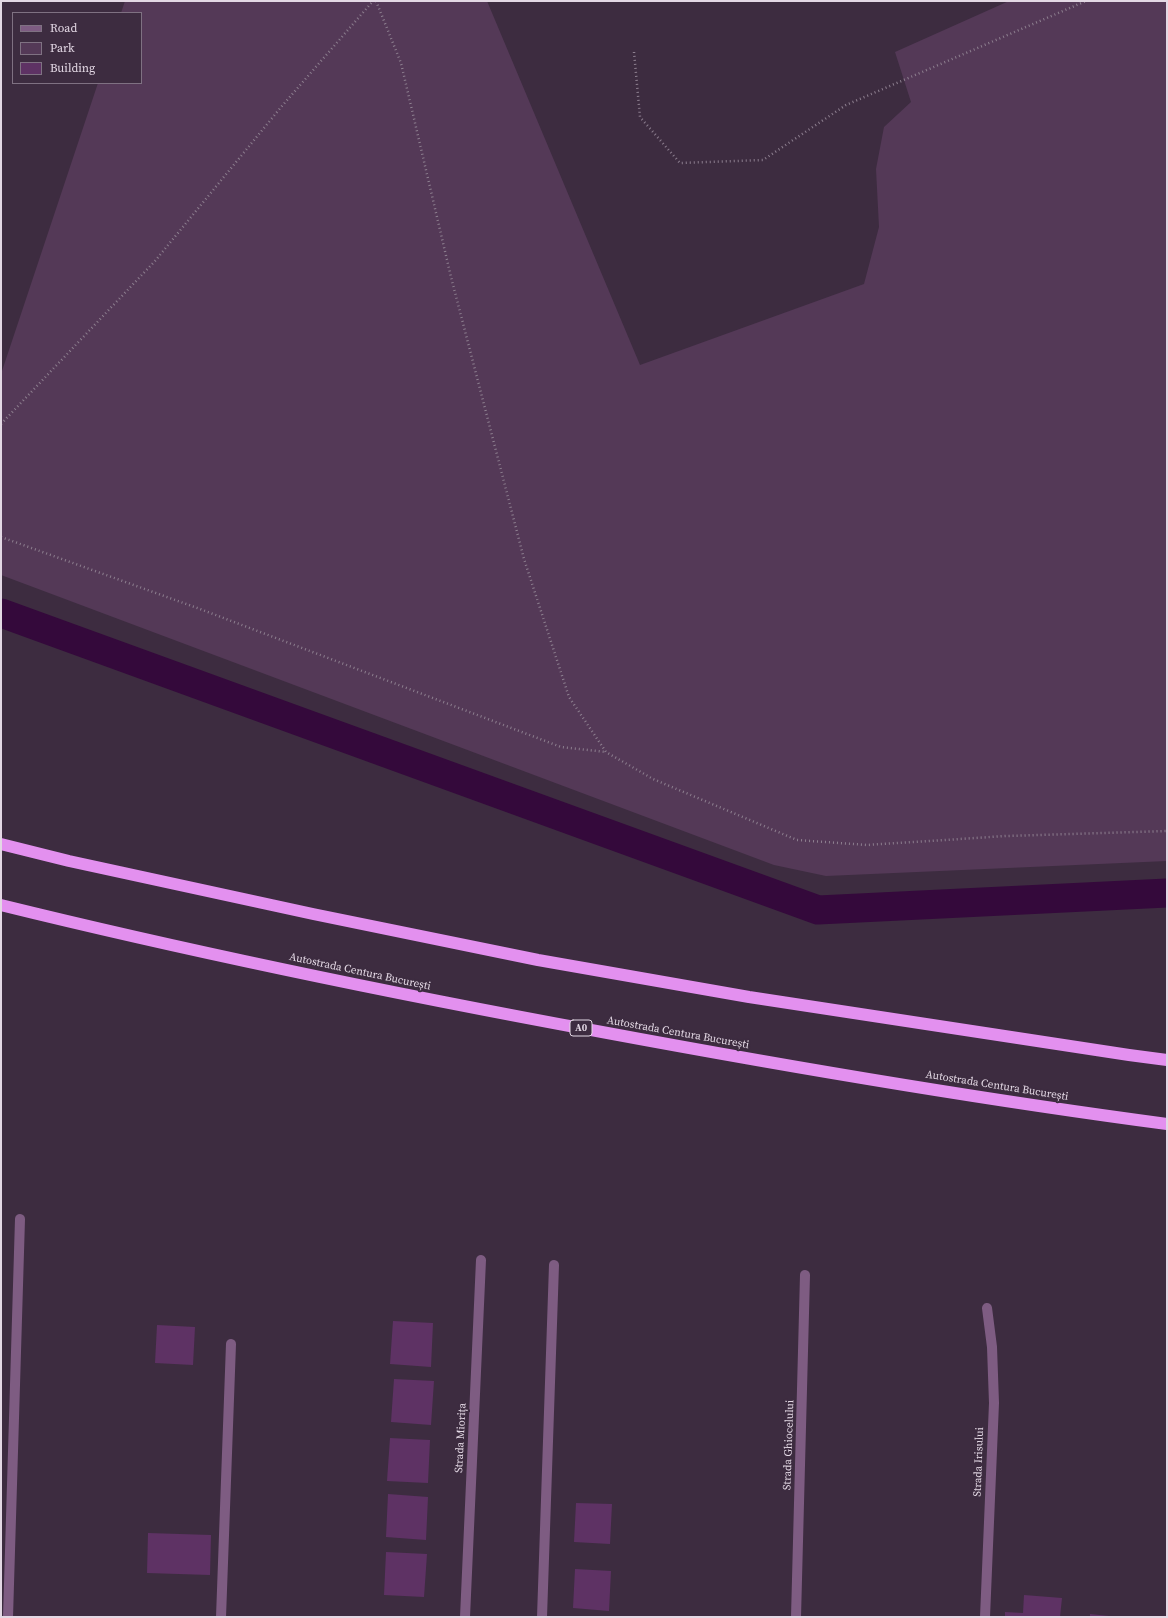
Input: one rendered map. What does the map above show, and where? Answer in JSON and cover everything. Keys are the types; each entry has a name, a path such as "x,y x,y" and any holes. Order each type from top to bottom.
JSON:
{"highway":[{"path":"1,844 69,861 305,912 538,960 749,997 1167,1060"},
{"name":"Autostrada Centura București","path":"1,905 256,964 544,1022 734,1057 928,1089 1167,1124"}],"street":[{"path":"8,1617 20,1219"},
{"name":"Strada Miorița","path":"465,1617 481,1260"},
{"path":"542,1617 554,1265"},
{"name":"Strada Ghiocelului","path":"796,1617 805,1275"},
{"name":"Strada Irisului","path":"985,1617 994,1403 992,1347 987,1308"},
{"path":"221,1617 231,1344"}],"path":[{"path":"1,424 155,261 282,106 374,1 401,63 451,277 524,559 569,697 606,752"},
{"path":"634,52 640,117 680,163 763,160 846,105 1086,1"},
{"path":"1,537 200,609 561,747 606,752 653,779 796,840 867,845 1006,836 1167,831"}],"green space":[{"path":"125,1 487,1 640,365 864,284 879,227 876,169 884,127 911,102 895,52 1009,1 1167,1 1167,861 826,876 774,865 1,575 1,374 98,84 142,84 142,12 121,12"}],"building":[{"path":"393,1321 433,1323 431,1367 390,1364"},
{"path":"157,1325 195,1327 193,1365 155,1363"},
{"path":"394,1379 434,1381 431,1425 391,1422"},
{"path":"390,1438 430,1440 428,1483 387,1481"},
{"path":"388,1494 428,1497 426,1540 386,1537"},
{"path":"576,1503 612,1504 610,1544 574,1542"},
{"path":"148,1533 211,1535 210,1575 147,1573"},
{"path":"386,1552 427,1554 424,1597 384,1595"},
{"path":"575,1569 611,1571 609,1611 573,1608"},
{"path":"1024,1595 1062,1598 1060,1617 1005,1617 1005,1612 1023,1613"},
{"path":"1090,1614 1109,1616 1090,1617"}],"waterway":[{"path":"1,613 818,910 1167,893"}]}
